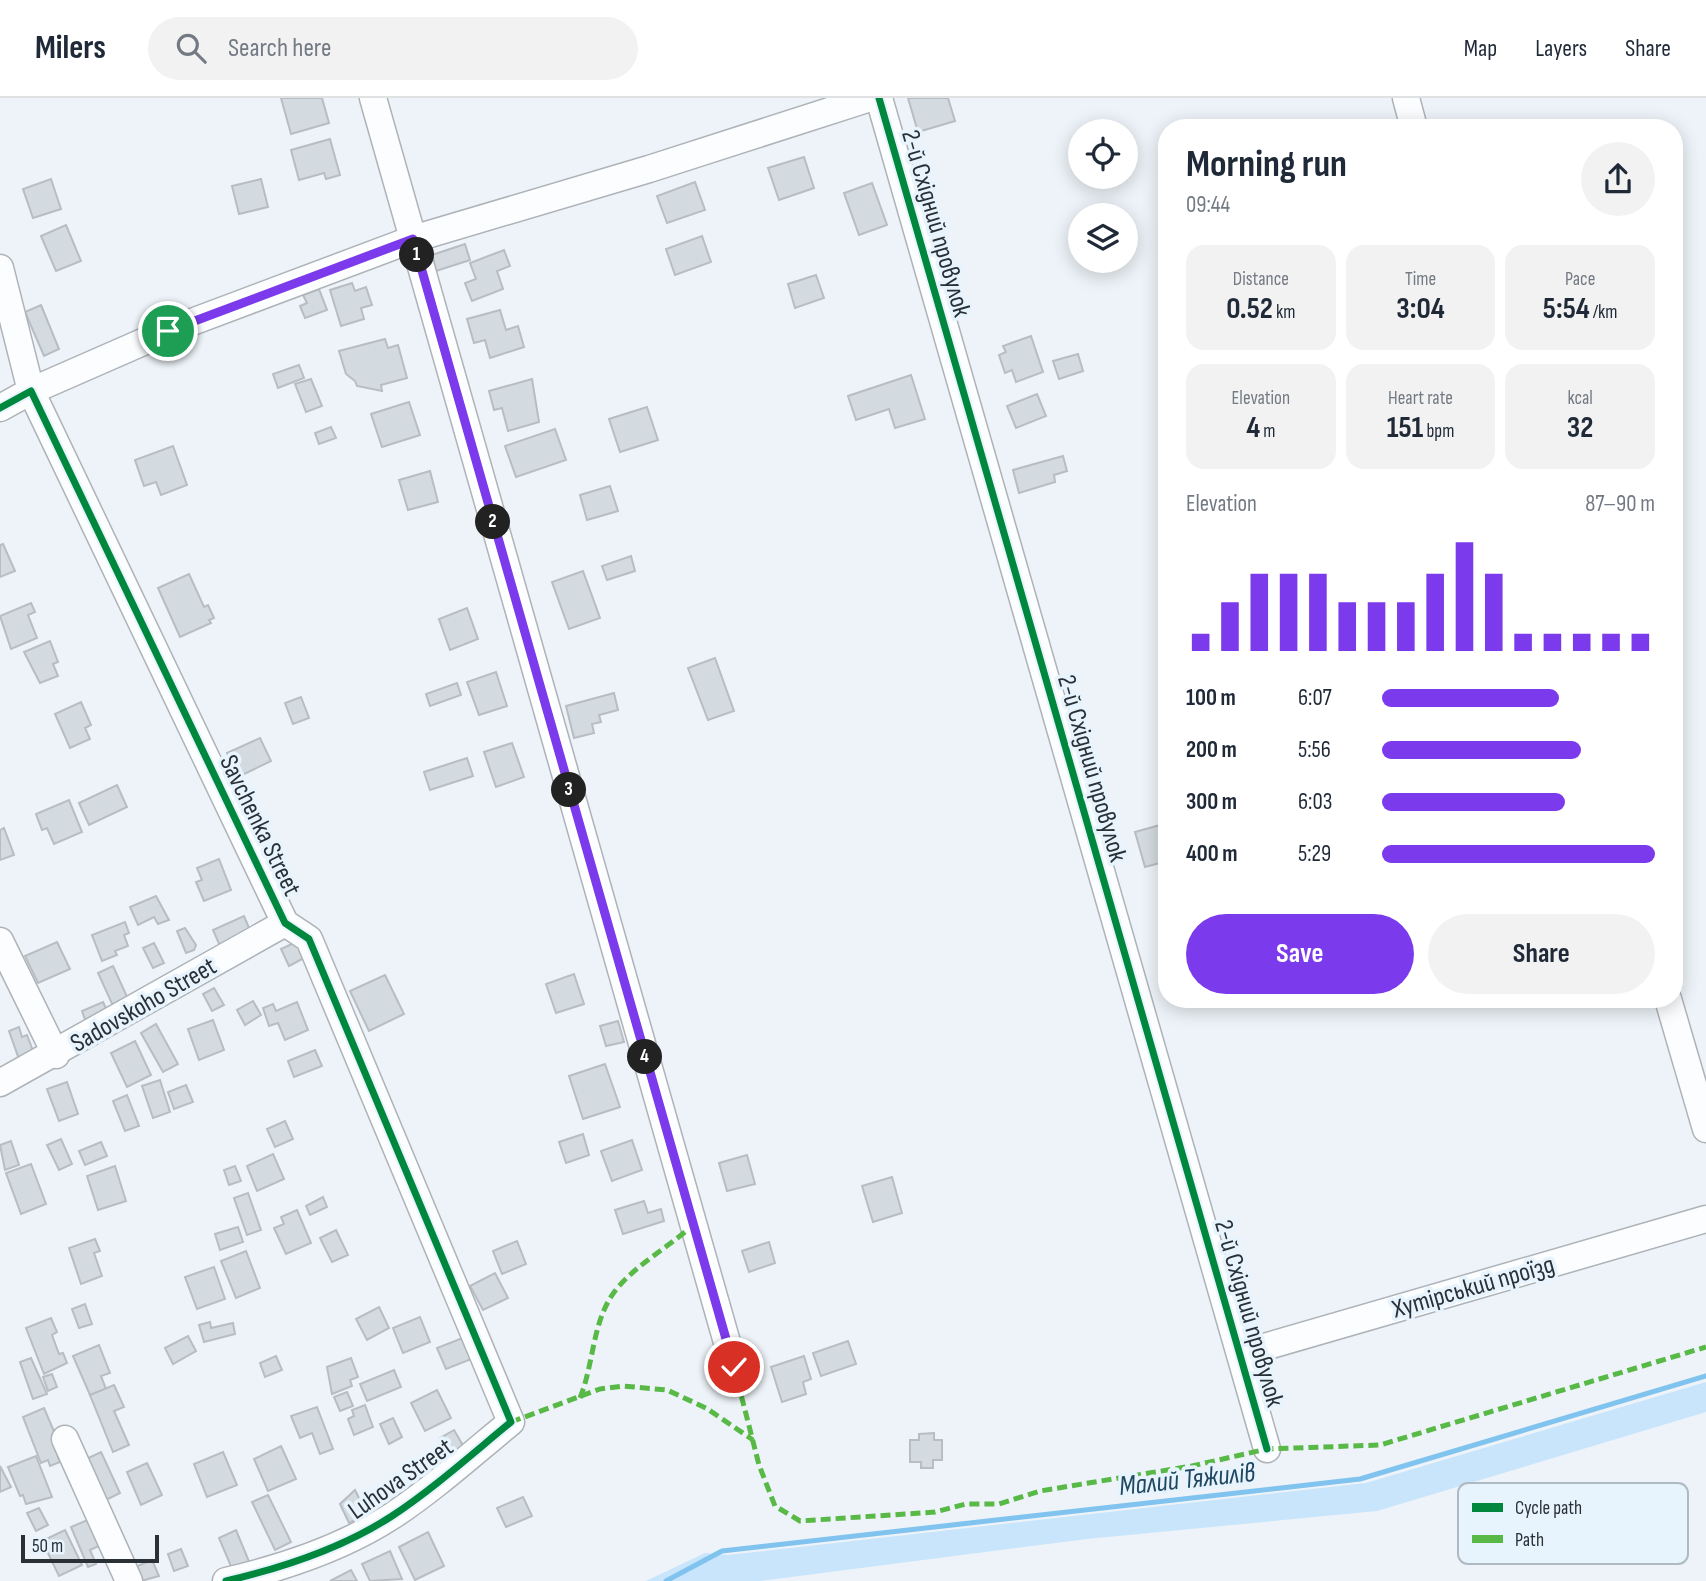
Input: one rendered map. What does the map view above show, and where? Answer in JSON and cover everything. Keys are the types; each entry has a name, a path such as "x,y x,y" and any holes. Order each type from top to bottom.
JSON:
{"street":[{"path":"373,98 734,1367"},
{"path":"0,408 31,391 168,331 413,239 649,169 870,98"},
{"name":"2-й Східний провулок","path":"879,98 1267,1449"},
{"path":"1406,98 1412,119"},
{"name":"Savchenka Street","path":"0,268 31,391 285,923 309,939 511,1423"},
{"name":"Sadovskoho Street","path":"0,1083 56,1055 285,923"},
{"path":"0,941 56,1055"},
{"path":"1671,1008 1706,1129"},
{"name":"Хутірський проїзд","path":"1240,1354 1706,1219"},
{"name":"Luhova Street","path":"226,1581 316,1552 390,1517 511,1423"},
{"path":"65,1439 128,1581"}],"shaded area":[{"path":"1706,1382 1706,1412 1470,1483 1458,1483 1458,1487 1377,1511 1087,1539 760,1581 646,1581 705,1553 728,1555 1366,1483"}],"building":[{"path":"281,98 322,98 329,123 291,134"},
{"path":"908,98 948,98 955,121 918,132"},
{"path":"330,139 340,175 326,179 324,173 299,180 291,150"},
{"path":"804,157 814,188 779,200 768,168"},
{"path":"51,179 61,209 33,218 23,189"},
{"path":"261,179 268,207 239,214 232,186"},
{"path":"695,182 705,210 667,223 657,196"},
{"path":"872,183 887,225 859,235 844,193"},
{"path":"66,225 81,261 56,271 41,236"},
{"path":"702,236 711,262 675,275 666,249"},
{"path":"465,244 470,260 436,271 432,255"},
{"path":"504,250 510,266 497,271 503,289 472,301 465,283 476,279 470,263"},
{"path":"816,275 824,298 795,308 788,284"},
{"path":"352,283 355,291 366,287 372,305 361,308 364,319 341,326 330,290"},
{"path":"319,289 327,310 305,318 300,306 307,303 303,295"},
{"path":"41,305 59,349 44,356 25,312"},
{"path":"500,310 506,330 518,326 524,347 490,358 485,340 474,343 467,319"},
{"path":"1031,336 1043,372 1016,382 1012,370 1005,373 999,355 1006,352 1003,346"},
{"path":"385,339 388,348 398,345 407,378 381,385 382,391 357,386 346,374 339,351"},
{"path":"1078,354 1083,371 1059,379 1053,361"},
{"path":"299,365 304,378 278,388 273,374"},
{"path":"911,375 925,419 895,428 889,409 856,420 848,396"},
{"path":"311,379 322,406 306,412 295,384"},
{"path":"532,379 539,422 508,431 502,408 494,410 489,391"},
{"path":"1037,394 1046,416 1016,428 1007,406"},
{"path":"409,402 420,435 382,447 371,414"},
{"path":"647,407 658,440 620,452 609,419"},
{"path":"331,427 336,438 319,444 315,433"},
{"path":"555,429 566,460 516,477 505,446"},
{"path":"173,446 187,485 161,495 156,482 144,486 135,460"},
{"path":"1063,456 1067,471 1054,475 1055,482 1019,493 1013,470"},
{"path":"430,471 438,502 408,510 399,480"},
{"path":"610,486 618,511 587,520 580,495"},
{"path":"3,544 15,571 0,577 0,545"},
{"path":"631,556 635,571 607,580 602,566"},
{"path":"583,571 600,618 569,629 552,582"},
{"path":"189,574 204,607 208,605 214,618 209,620 211,623 180,637 158,588"},
{"path":"31,603 35,612 28,615 37,638 11,649 0,616"},
{"path":"467,608 478,639 450,650 439,619"},
{"path":"50,641 58,662 53,664 58,676 40,683 24,652"},
{"path":"715,658 734,711 708,720 688,668"},
{"path":"496,672 507,706 479,715 467,682"},
{"path":"457,683 461,695 430,706 426,694"},
{"path":"614,693 618,710 599,715 601,722 592,724 594,733 574,738 566,706"},
{"path":"301,697 309,718 293,724 285,703"},
{"path":"81,702 91,725 85,728 90,739 70,748 55,714"},
{"path":"260,738 271,761 238,777 227,753"},
{"path":"512,743 524,777 496,787 484,752"},
{"path":"467,758 473,776 430,790 424,772"},
{"path":"117,785 127,807 89,825 79,803"},
{"path":"69,800 82,832 54,844 47,828 42,830 36,814"},
{"path":"1158,826 1158,863 1145,867 1135,832"},
{"path":"4,828 14,855 0,860 0,830"},
{"path":"219,859 231,890 204,901 196,882 202,880 197,868"},
{"path":"156,896 169,920 158,924 154,917 138,925 130,907"},
{"path":"244,916 251,933 220,946 213,930"},
{"path":"125,922 129,933 124,935 128,946 115,951 117,955 102,961 92,935"},
{"path":"185,928 196,945 194,950 186,953 177,931"},
{"path":"57,942 70,969 38,983 25,956"},
{"path":"296,942 304,958 289,966 281,949"},
{"path":"154,943 164,963 153,968 143,948"},
{"path":"113,966 129,1001 114,1008 98,973"},
{"path":"574,974 584,1004 556,1013 546,984"},
{"path":"385,975 404,1014 369,1031 350,991"},
{"path":"214,988 224,1005 212,1011 203,994"},
{"path":"253,1001 261,1015 245,1025 237,1010"},
{"path":"103,1002 109,1015 87,1025 82,1011"},
{"path":"297,1002 308,1030 285,1040 278,1023 269,1026 263,1008 273,1004 276,1011"},
{"path":"213,1020 224,1050 199,1060 188,1029"},
{"path":"618,1021 624,1042 606,1046 600,1026"},
{"path":"156,1024 178,1064 163,1072 141,1033"},
{"path":"19,1027 22,1037 27,1035 33,1051 20,1062 9,1031"},
{"path":"135,1041 151,1075 127,1087 111,1053"},
{"path":"315,1050 322,1066 294,1077 288,1061"},
{"path":"605,1064 620,1107 583,1119 569,1076"},
{"path":"160,1080 170,1112 153,1118 142,1086"},
{"path":"67,1082 78,1114 59,1121 47,1089"},
{"path":"186,1085 193,1102 174,1109 168,1092"},
{"path":"127,1095 139,1126 125,1131 113,1101"},
{"path":"285,1121 293,1139 275,1147 267,1129"},
{"path":"583,1134 589,1155 566,1163 559,1142"},
{"path":"61,1139 72,1164 59,1170 47,1145"},
{"path":"632,1140 642,1170 612,1181 601,1151"},
{"path":"11,1141 19,1165 5,1170 0,1145"},
{"path":"101,1142 107,1156 85,1165 79,1151"},
{"path":"273,1154 284,1179 257,1191 247,1166"},
{"path":"747,1155 755,1184 727,1191 719,1163"},
{"path":"31,1164 46,1204 21,1214 6,1173"},
{"path":"115,1166 126,1201 98,1210 87,1176"},
{"path":"235,1166 241,1181 229,1185 224,1170"},
{"path":"892,1177 902,1213 873,1222 862,1186"},
{"path":"248,1193 261,1230 247,1235 234,1198"},
{"path":"323,1197 327,1207 310,1215 306,1206"},
{"path":"644,1201 648,1213 661,1209 664,1221 623,1234 615,1210"},
{"path":"297,1210 311,1243 286,1254 274,1228 284,1224 281,1217"},
{"path":"238,1227 243,1242 220,1250 215,1234"},
{"path":"336,1230 348,1255 332,1262 320,1238"},
{"path":"95,1239 100,1251 94,1253 102,1276 81,1284 69,1248"},
{"path":"517,1241 526,1264 502,1274 493,1251"},
{"path":"769,1242 775,1263 749,1272 742,1251"},
{"path":"246,1251 260,1288 236,1298 221,1261"},
{"path":"214,1267 225,1299 197,1309 185,1277"},
{"path":"495,1273 508,1298 483,1310 470,1286"},
{"path":"85,1304 92,1324 79,1328 72,1309"},
{"path":"379,1307 389,1328 367,1340 356,1319"},
{"path":"420,1317 430,1342 403,1353 393,1328"},
{"path":"51,1318 57,1332 52,1335 59,1354 63,1353 67,1363 44,1374 26,1328"},
{"path":"210,1322 211,1328 233,1323 235,1334 204,1342 199,1325"},
{"path":"188,1336 196,1351 173,1364 165,1348"},
{"path":"465,1337 474,1358 446,1369 437,1348"},
{"path":"848,1341 856,1364 821,1376 813,1353"},
{"path":"99,1345 110,1373 101,1376 106,1389 90,1395 73,1356"},
{"path":"276,1356 282,1370 265,1377 260,1363"},
{"path":"804,1356 811,1379 803,1382 806,1394 782,1402 771,1367"},
{"path":"31,1358 47,1394 33,1399 20,1362"},
{"path":"351,1358 358,1377 350,1380 352,1386 332,1394 327,1367"},
{"path":"394,1370 401,1387 367,1401 360,1384"},
{"path":"52,1374 57,1387 48,1391 43,1377"},
{"path":"114,1385 124,1407 114,1411 129,1445 113,1452 90,1395"},
{"path":"437,1390 451,1418 425,1431 411,1403"},
{"path":"347,1392 353,1406 340,1411 334,1397"},
{"path":"365,1405 373,1427 354,1435 348,1419 354,1416 352,1410"},
{"path":"317,1407 333,1449 320,1454 312,1433 300,1438 291,1416"},
{"path":"44,1408 64,1455 58,1457 60,1462 50,1466 48,1460 41,1463 23,1417"},
{"path":"393,1418 402,1437 389,1444 380,1424"},
{"path":"454,1430 468,1454 454,1462 440,1438"},
{"path":"934,1433 934,1440 942,1440 942,1460 933,1460 933,1468 921,1468 921,1462 910,1462 910,1440 919,1440 919,1434"},
{"path":"281,1446 296,1479 268,1491 254,1459"},
{"path":"101,1452 120,1493 100,1503 80,1462"},
{"path":"223,1452 237,1485 207,1497 194,1464"},
{"path":"36,1456 52,1497 26,1504 8,1467"},
{"path":"147,1463 162,1495 141,1505 127,1472"},
{"path":"0,1466 11,1487 0,1492"},
{"path":"355,1490 367,1514 349,1523 340,1504"},
{"path":"268,1495 291,1542 275,1550 252,1502"},
{"path":"523,1497 532,1516 506,1527 497,1508"},
{"path":"39,1508 48,1525 36,1531 27,1513"},
{"path":"90,1519 101,1545 90,1550 96,1564 88,1567 71,1527"},
{"path":"65,1530 82,1565 59,1576 42,1541"},
{"path":"236,1530 250,1564 233,1571 219,1538"},
{"path":"428,1532 444,1566 415,1580 399,1547"},
{"path":"181,1549 188,1566 174,1571 168,1554"},
{"path":"390,1551 402,1579 370,1581 362,1564"},
{"path":"152,1560 159,1576 141,1581 135,1567"},
{"path":"351,1570 357,1581 330,1581"}],"waterway":[{"name":"Малий Тяжилів","path":"666,1581 722,1551 1360,1479 1706,1376"}],"marked path":[{"path":"580,1398 607,1303 623,1281 693,1225"},
{"path":"734,1367 759,1465 775,1506 800,1521 935,1512 966,1504 999,1504 1040,1491 1192,1466 1267,1449 1380,1445 1706,1347"},
{"path":"511,1422 600,1389 623,1386 667,1390 706,1408 753,1440"}],"cycle path":[{"path":"879,98 1267,1449"},
{"path":"0,408 31,391 285,923 309,939 511,1422 422,1494 373,1527 312,1556 226,1581"}],"route":[{"path":"168,331 413,239 734,1367"}]}
